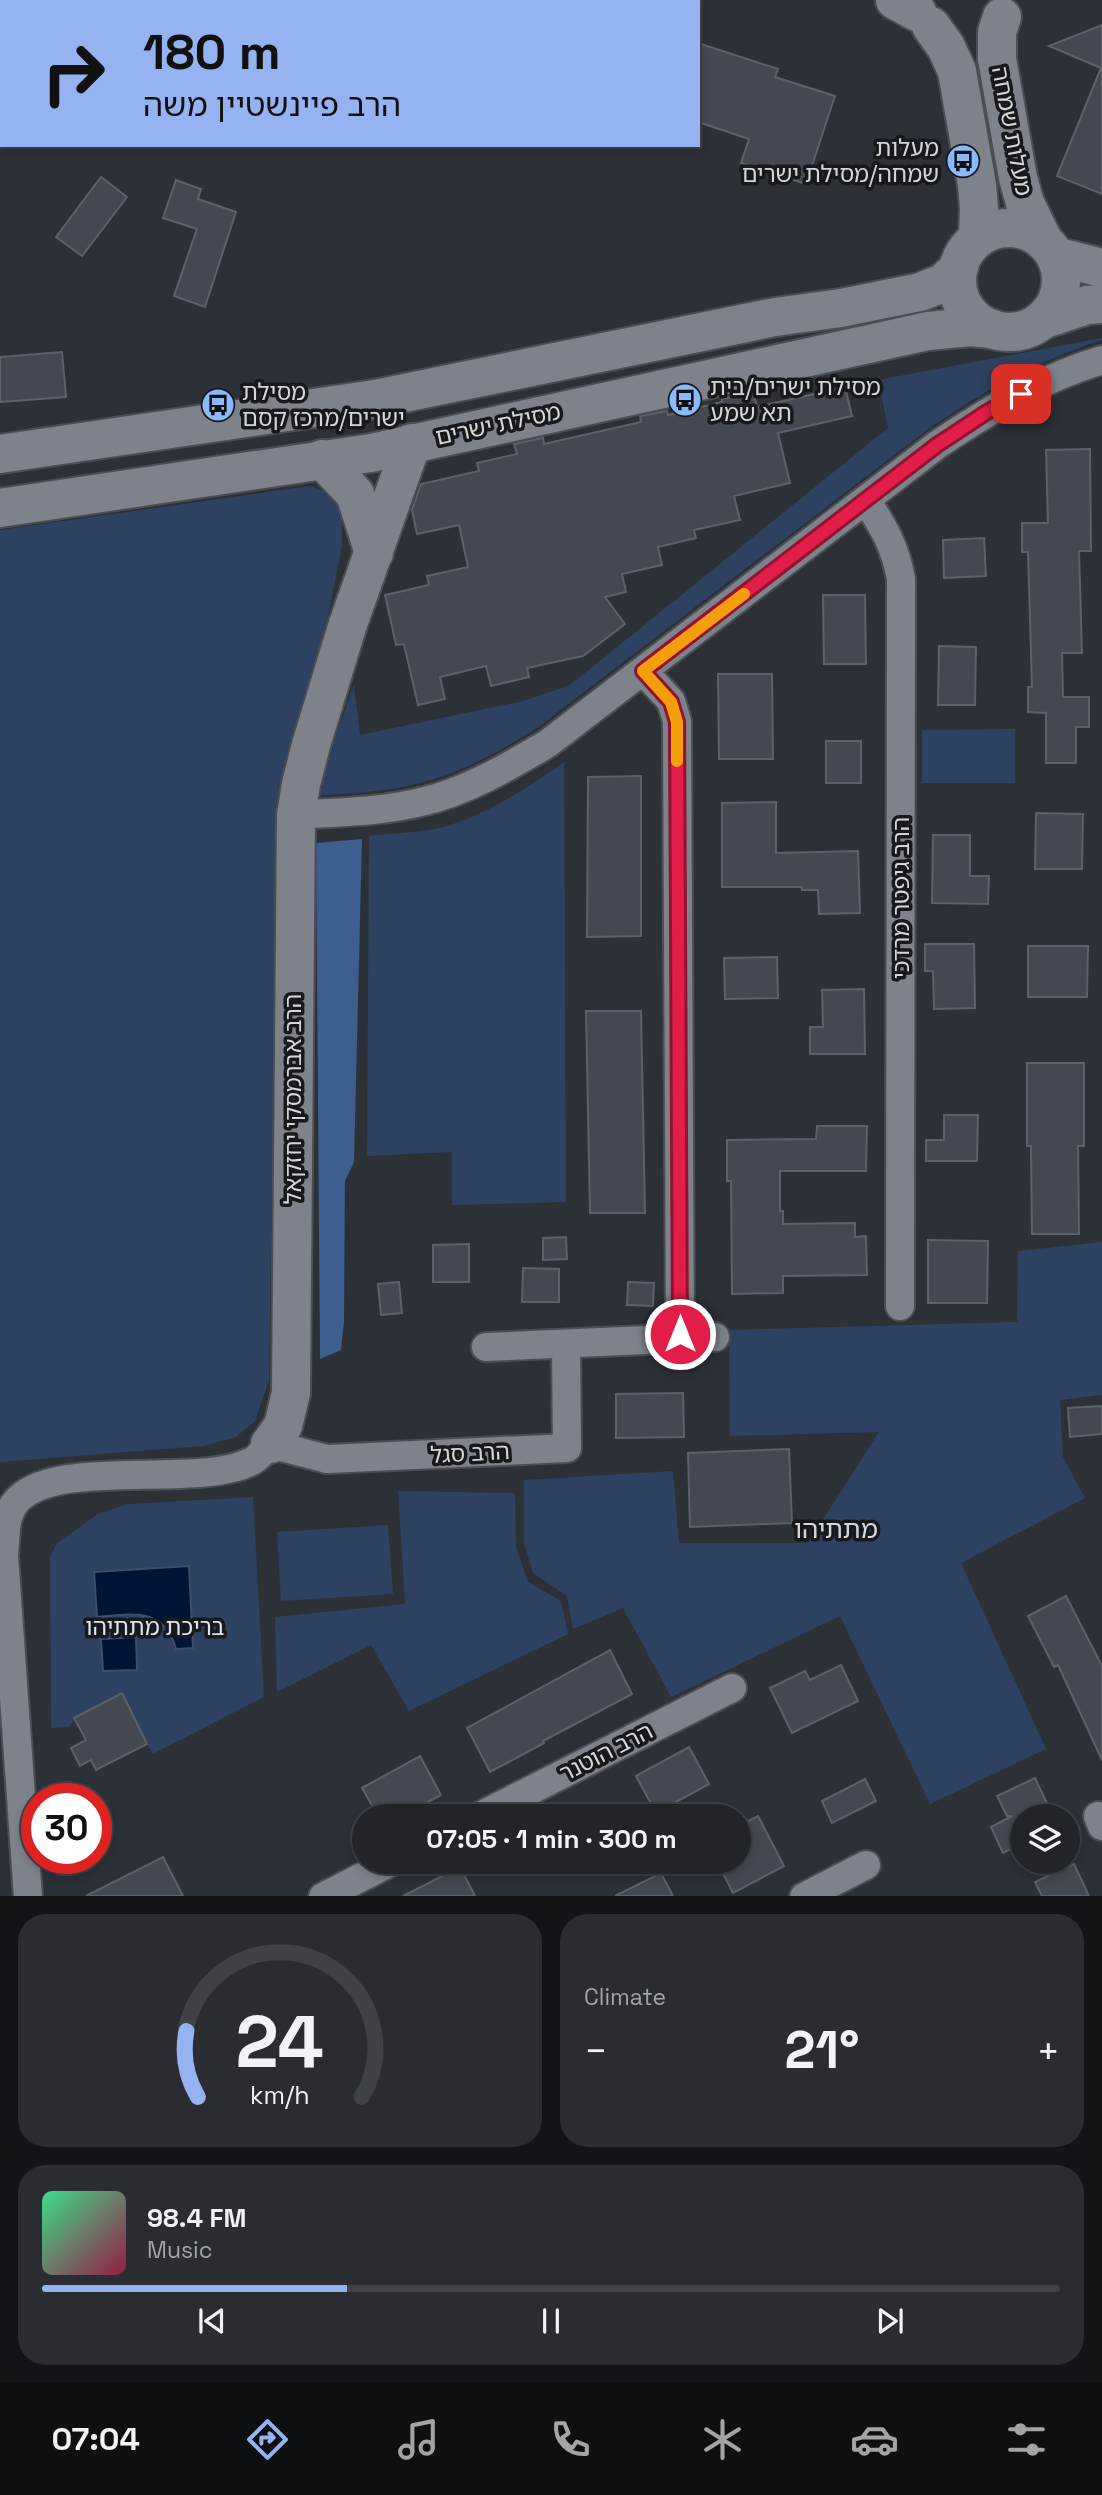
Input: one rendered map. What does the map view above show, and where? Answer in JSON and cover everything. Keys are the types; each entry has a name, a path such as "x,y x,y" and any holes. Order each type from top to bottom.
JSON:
{"street":[{"path":"914,10 944,34 960,37 983,32 1009,5"},
{"name":"מעלות שמחה","path":"1009,5 997,32 998,59 1018,178 1026,203 1050,249"},
{"name":"מעלות שמחה","path":"914,10 946,47 957,71 978,196 969,253"},
{"path":"0,454 374,399 775,317 841,308 920,292 943,283 969,253 995,230 1012,228 1030,232 1050,249 1102,268"},
{"path":"1042,320 1053,307 1060,291 1060,273 1050,249"},
{"path":"969,253 958,283 960,298 968,312 993,329 1010,332 1027,329 1042,320 1087,305 1102,304"},
{"name":"מסילת ישרים","path":"0,508 371,453 928,331 970,327 993,329"},
{"path":"296,815 388,808 426,801 505,769 547,744 937,445 987,412 1074,369 1102,360"},
{"name":"הרב אברמסקי יחזקאל","path":"28,1896 5,1555 7,1521 13,1505 24,1492 38,1485 69,1479 213,1472 253,1462 283,1426 291,1393 296,815 311,745 361,583 412,443"},
{"path":"322,459 355,494 374,553"},
{"name":"הרב גיפטר מרדכי","path":"866,500 897,553 901,579 900,1306"},
{"path":"643,671 671,702 677,722 680,1339"},
{"path":"486,1347 715,1337"},
{"name":"הרב סגל","path":"270,1444 327,1460 567,1448 566,1343"},
{"name":"הרב הוטנר","path":"504,1804 732,1688"},
{"path":"804,1896 866,1865"},
{"path":"323,1896 367,1874"}],"green space":[{"path":"1102,338 1011,378 927,430 537,728 481,760 436,779 381,790 314,796 354,685 360,735 523,701 570,685 888,428 878,380"},
{"path":"310,486 330,493 342,512 342,546 320,656 277,824 269,1380 255,1421 236,1437 203,1446 0,1462 0,530"},
{"path":"1015,729 1015,783 922,783 922,730"},
{"path":"564,762 566,1202 452,1205 452,1152 367,1156 369,836 434,829 469,818 486,811"},
{"path":"1102,1242 1102,1395 1060,1400 1063,1457 1085,1498 961,1563 1046,1749 930,1804 840,1616 671,1697 623,1608 573,1629 567,1596 533,1573 524,1543 524,1480 673,1471 679,1543 808,1543 879,1432 730,1436 729,1330 1017,1322 1018,1251"},
{"path":"398,1491 515,1493 516,1547 528,1582 561,1601 568,1634 409,1711 371,1645 277,1692 275,1617 405,1604"},
{"name":"בריכת מתתיהו","path":"253,1497 264,1697 153,1754 147,1744 96,1770 91,1760 80,1766 71,1748 86,1740 75,1719 69,1727 51,1728 50,1557 57,1543 98,1514 128,1504"},
{"path":"388,1525 393,1594 281,1601 277,1532"}],"shaded area":[{"path":"362,839 354,1162 345,1181 344,1322 341,1350 320,1359 316,843"},
{"path":"189,1566 193,1648 176,1649 171,1635 155,1619 134,1614 97,1617 94,1572"},
{"path":"136,1637 137,1670 103,1671 101,1639"}],"building":[{"path":"1102,25 1102,194 1057,176 1101,68 1049,46"},
{"path":"700,44 778,69 775,77 835,96 806,184 741,163 749,139 700,123"},
{"path":"101,177 127,197 82,256 56,237"},
{"path":"176,180 201,189 198,199 236,212 205,307 174,296 197,229 163,218"},
{"path":"62,352 66,397 0,402 0,357"},
{"path":"845,387 852,416 778,433 790,483 734,496 740,520 694,530 696,538 658,547 662,565 622,574 626,592 605,597 625,624 583,656 527,668 529,677 491,686 486,666 440,677 445,699 418,705 404,644 396,645 385,595 429,585 427,576 468,567 459,525 417,534 412,510 421,484 479,471 477,463 517,454 514,444 543,438 544,444 641,422 640,416 667,411 668,415 753,392 757,407"},
{"path":"1090,449 1091,551 1079,551 1082,653 1062,653 1063,697 1089,697 1089,727 1076,727 1076,763 1046,763 1046,713 1028,712 1028,687 1032,687 1028,552 1022,552 1022,523 1048,523 1046,450"},
{"path":"984,538 986,576 944,578 943,540"},
{"path":"823,595 865,595 866,664 824,664"},
{"path":"939,646 976,647 975,705 938,705"},
{"path":"718,674 772,674 773,759 719,759"},
{"path":"826,741 861,741 861,783 826,783"},
{"path":"641,776 641,936 587,937 588,777"},
{"path":"776,802 776,853 858,851 860,913 819,914 818,890 802,890 802,887 722,887 722,803"},
{"path":"1036,813 1083,814 1082,869 1035,869"},
{"path":"933,835 970,835 970,876 989,876 988,904 932,903"},
{"path":"925,944 974,944 975,1008 934,1009 933,971 925,971"},
{"path":"1028,946 1088,946 1087,997 1028,997"},
{"path":"777,957 778,998 725,999 724,958"},
{"path":"864,989 865,1054 810,1054 810,1027 823,1027 822,990"},
{"path":"586,1011 641,1011 645,1213 590,1213"},
{"path":"1027,1063 1084,1063 1084,1146 1078,1146 1079,1234 1032,1234 1031,1146 1027,1146"},
{"path":"944,1115 978,1115 977,1161 926,1161 926,1140 944,1140"},
{"path":"817,1126 867,1126 866,1171 780,1171 780,1211 783,1211 783,1224 855,1223 855,1237 866,1236 867,1275 783,1276 783,1293 732,1294 731,1181 727,1181 727,1140 816,1139"},
{"path":"566,1237 567,1259 543,1260 543,1238"},
{"path":"928,1240 988,1241 987,1303 928,1303"},
{"path":"469,1244 469,1282 433,1282 433,1245"},
{"path":"523,1268 559,1269 559,1302 522,1302"},
{"path":"399,1282 402,1313 381,1315 378,1284"},
{"path":"628,1282 654,1283 653,1306 627,1305"},
{"path":"683,1393 684,1437 616,1438 616,1394"},
{"path":"1102,1406 1102,1434 1070,1437 1068,1408"},
{"path":"789,1449 792,1523 690,1527 688,1453"},
{"path":"1066,1596 1102,1666 1102,1760 1058,1665 1054,1667 1028,1616"},
{"path":"610,1650 632,1694 490,1772 467,1728"},
{"path":"841,1665 858,1701 792,1733 770,1688 805,1671 810,1680"},
{"path":"122,1693 147,1744 96,1770 91,1760 80,1766 71,1748 86,1740 74,1718"},
{"path":"689,1747 709,1784 672,1804 651,1804 636,1776"},
{"path":"420,1756 441,1795 424,1804 371,1804 362,1788"},
{"path":"1035,1778 1047,1804 1010,1804 1010,1816 1007,1816 997,1796"},
{"path":"865,1779 876,1801 832,1823 822,1801"},
{"path":"758,1816 784,1866 733,1893 723,1874 751,1874 751,1820"},
{"path":"1010,1817 1010,1849 1003,1853 991,1827"},
{"path":"163,1857 183,1896 86,1896"},
{"path":"446,1874 464,1874 475,1896 403,1896"},
{"path":"662,1874 673,1896 615,1896"},
{"path":"1052,1874 1079,1874 1089,1896 1042,1896 1035,1882"}],"slow traffic":[{"path":"677,761 677,722 671,702 643,671 744,594"}],"place":[{"name":"מעלות שמחה/מסילת ישרים","path":"963,161"},
{"name":"מסילת ישרים/בית תא שמע","path":"685,400"},
{"name":"מסילת ישרים/מרכז קסם","path":"218,405"}],"district":[{"name":"מתתיהו","path":"836,1529"}],"route":[{"path":"680,1334 677,722 671,702 643,671 937,445 987,412 1021,394"}]}
